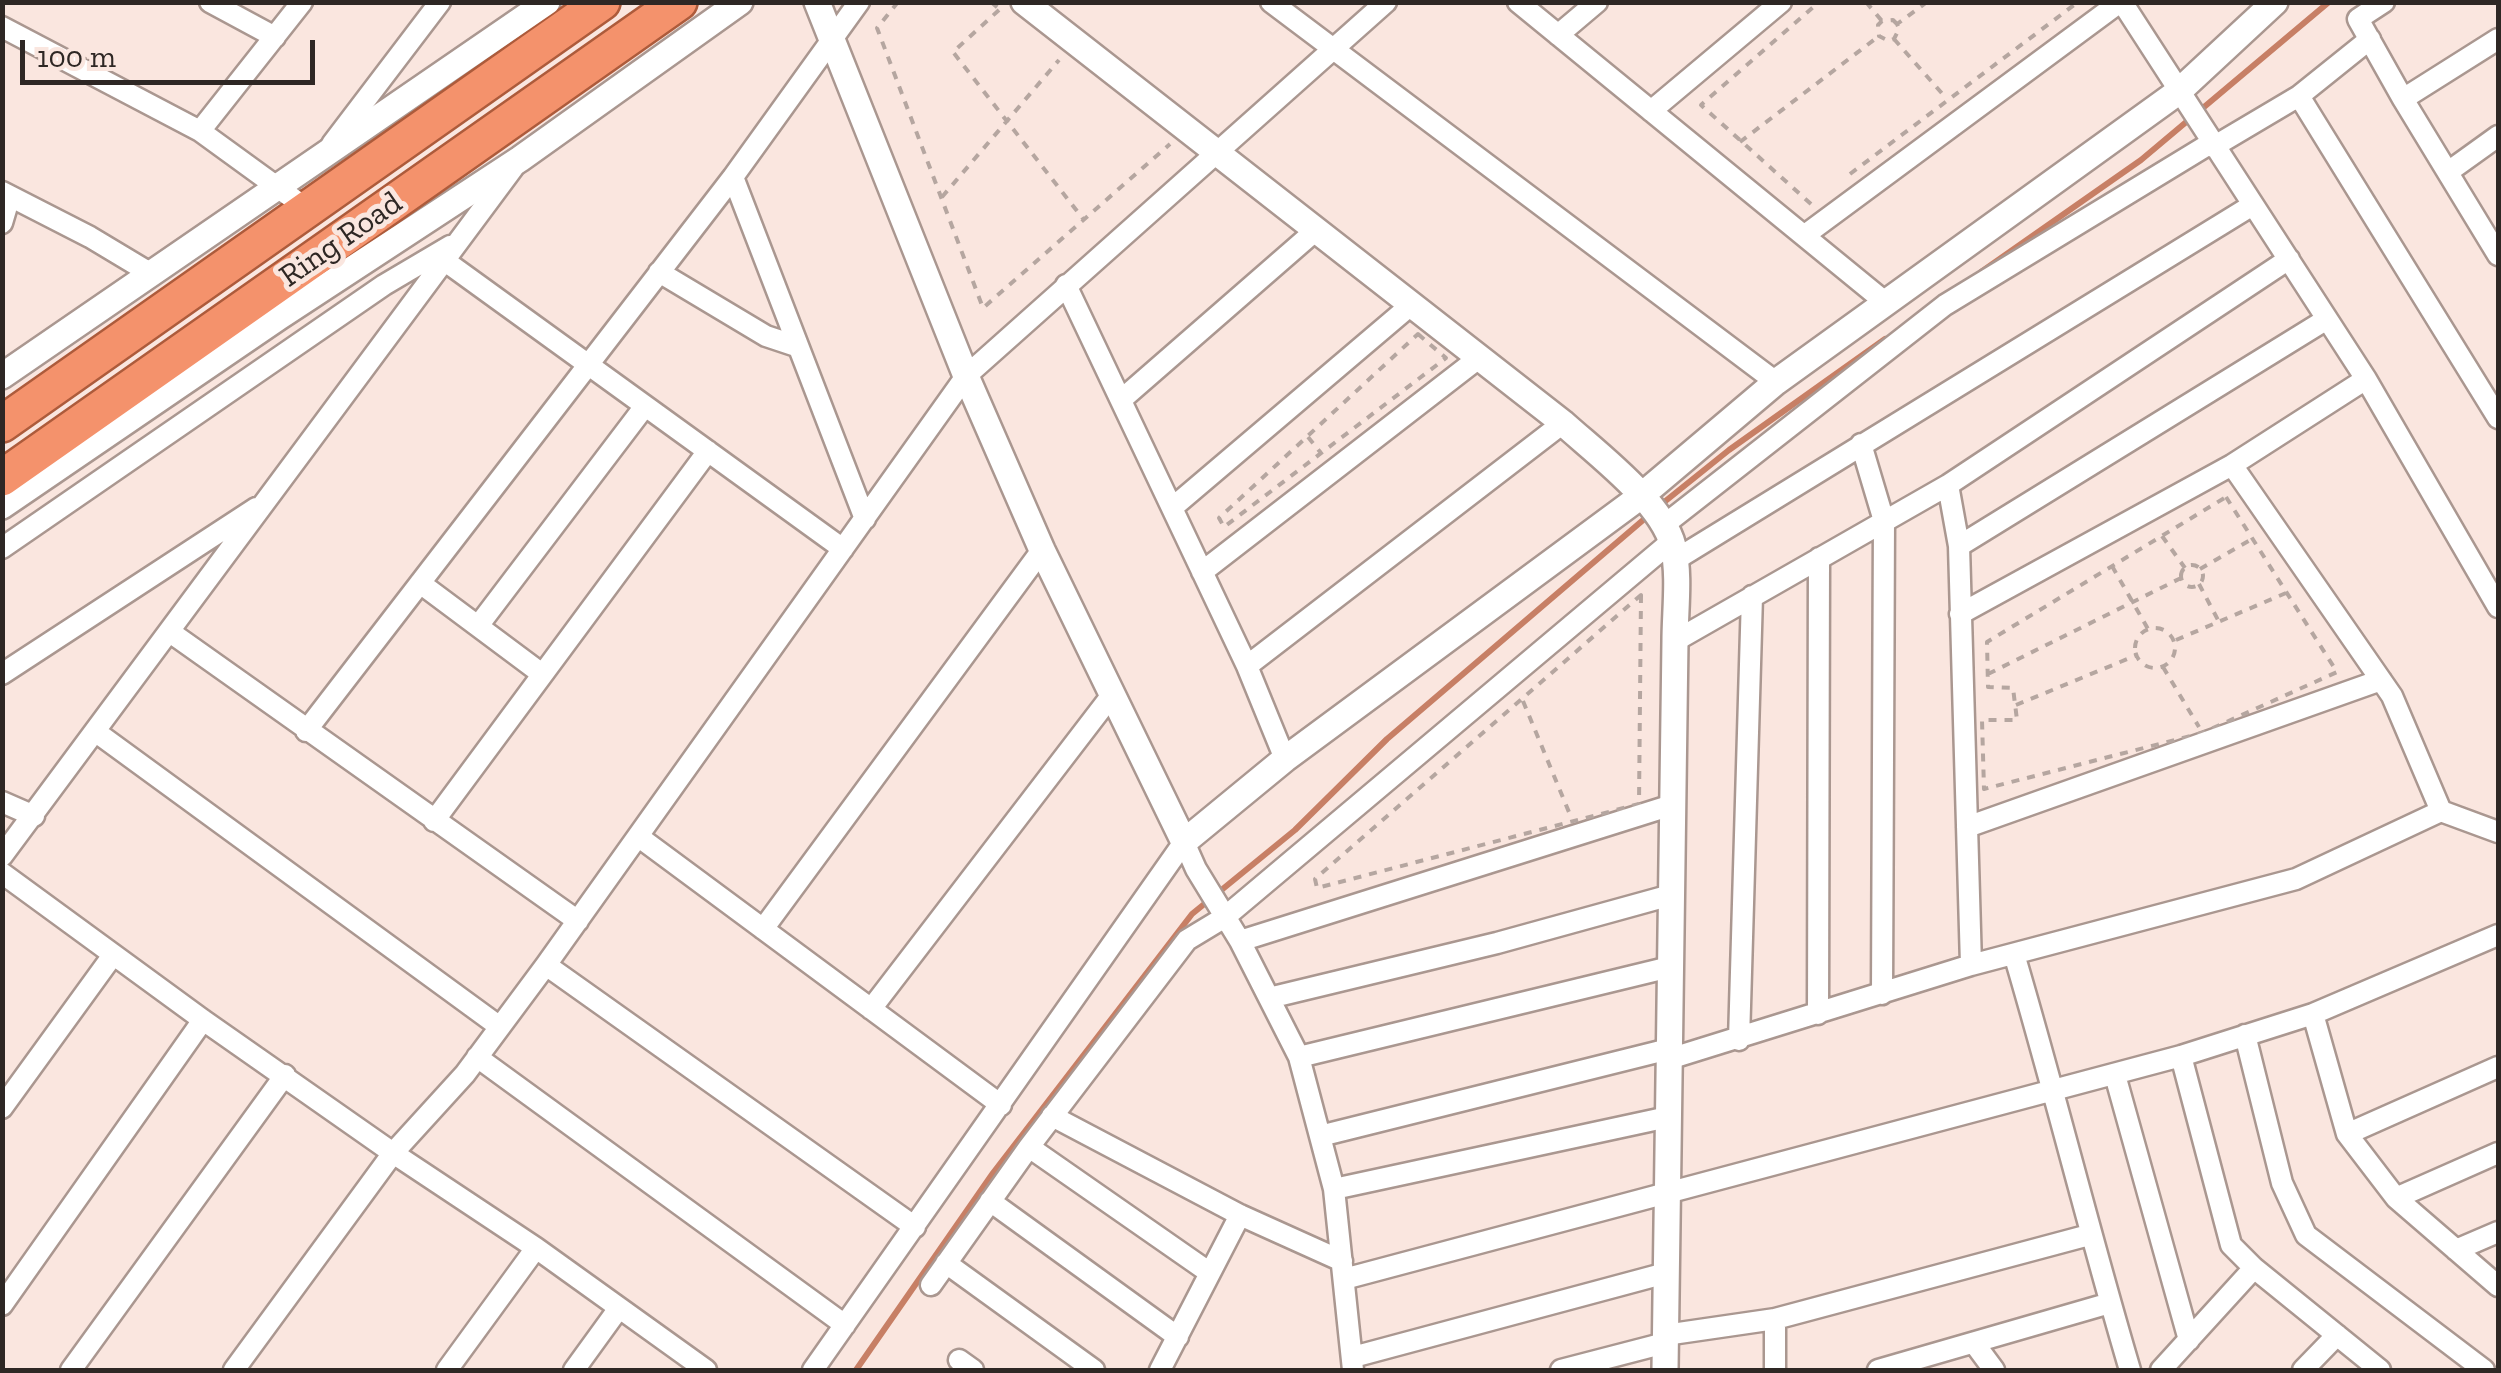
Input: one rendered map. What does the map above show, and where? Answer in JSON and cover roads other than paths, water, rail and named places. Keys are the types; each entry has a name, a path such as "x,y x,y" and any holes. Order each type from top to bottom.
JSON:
{"highway":[{"name":"Ring Road","path":"2,424 602,2"},
{"name":"Ring Road","path":"2,478 679,2"}],"street":[{"path":"210,2 275,37"},
{"path":"200,131 302,2"},
{"path":"322,158 440,2"},
{"path":"2,376 547,2"},
{"path":"2,506 520,159 740,2"},
{"path":"817,2 966,376 1042,550 1196,868 1240,941 1299,1057 1334,1190 1353,1364 1666,1273"},
{"path":"306,731 733,177 859,2"},
{"path":"1271,2 1776,382"},
{"path":"234,1370 392,1153 477,1057 546,965 966,376 1386,2"},
{"path":"1518,2 1884,302"},
{"path":"1558,35 1597,2"},
{"path":"1651,111 1781,2"},
{"path":"1805,236 2121,2 2366,379 2498,607"},
{"path":"1660,524 1776,382 2179,95 2275,2"},
{"path":"2384,2 2358,18 2498,255"},
{"path":"1012,6 1215,152 1563,423 1660,524 1675,641 1664,1370"},
{"path":"2,27 200,131 306,208"},
{"path":"930,1286 1028,1147 1187,940 1660,524 1945,305 2210,142 2300,96 2370,39"},
{"path":"2403,99 2498,39"},
{"path":"2300,96 2498,418"},
{"path":"2448,172 2498,136"},
{"path":"2,856 520,159"},
{"path":"733,177 864,519"},
{"path":"2,223 6,194 90,237 150,274"},
{"path":"813,1370 1184,842 1285,759 1660,524 1861,444 2251,206"},
{"path":"1121,400 1315,231"},
{"path":"2,548 384,285 460,240"},
{"path":"1675,641 1948,484 2289,259"},
{"path":"444,261 843,549"},
{"path":"660,272 766,336 796,346"},
{"path":"1066,285 1247,666 1285,759"},
{"path":"1172,508 1411,305"},
{"path":"1959,546 2327,319"},
{"path":"1202,572 1480,357"},
{"path":"1960,614 2232,465 2366,379"},
{"path":"478,626 644,406"},
{"path":"1247,666 1563,423"},
{"path":"1861,444 1884,521 1882,994"},
{"path":"434,821 708,451"},
{"path":"2232,465 2392,696 2441,810 2498,832"},
{"path":"1948,484 1959,546 1971,965"},
{"path":"2,674 268,500"},
{"path":"763,929 1042,550"},
{"path":"1818,1014 1819,558"},
{"path":"420,583 542,674"},
{"path":"1739,1040 1752,596"},
{"path":"170,632 578,921"},
{"path":"1966,826 2381,680"},
{"path":"871,1008 1112,696"},
{"path":"96,732 500,1027"},
{"path":"2,802 34,816"},
{"path":"1240,941 1672,805"},
{"path":"1320,1136 1739,1040 1971,965 2296,879 2441,810"},
{"path":"639,836 1001,1105"},
{"path":"2,873 203,1020 536,1248 706,1370"},
{"path":"1269,998 1497,943 1671,895"},
{"path":"1052,1116 1343,1270 1667,1194 2115,1076 2313,1014 2498,935"},
{"path":"2014,954 2055,1092 2089,1235 2130,1370"},
{"path":"2,1108 114,955"},
{"path":"546,965 915,1227"},
{"path":"1299,1057 1670,967"},
{"path":"2313,1014 2347,1134 2396,1198 2498,1286"},
{"path":"2,1305 203,1020"},
{"path":"2246,1035 2282,1183 2306,1235 2484,1370"},
{"path":"2181,1056 2230,1245 2380,1370"},
{"path":"477,1057 845,1325"},
{"path":"2347,1134 2498,1067"},
{"path":"71,1370 284,1076"},
{"path":"2115,1076 2189,1340"},
{"path":"1334,1190 1668,1116"},
{"path":"1028,1147 1210,1273"},
{"path":"2396,1198 2498,1153"},
{"path":"990,1201 1178,1337"},
{"path":"1160,1370 1240,1215"},
{"path":"2456,1250 2498,1232"},
{"path":"1561,1370 1665,1339 1774,1319 2089,1235"},
{"path":"448,1370 536,1248"},
{"path":"946,1263 1094,1370"},
{"path":"2162,1370 2254,1268"},
{"path":"1878,1370 2110,1303"},
{"path":"574,1370 619,1308"},
{"path":"1774,1319 1775,1370"},
{"path":"2303,1370 2337,1336"},
{"path":"1974,1343 1994,1370"}],"waterway":[{"path":"1981,272 2141,160 2329,2"},
{"path":"1658,507 1729,450 1885,339"},
{"path":"856,1370 993,1173 1192,914 1295,830 1387,739 1649,515"}]}
